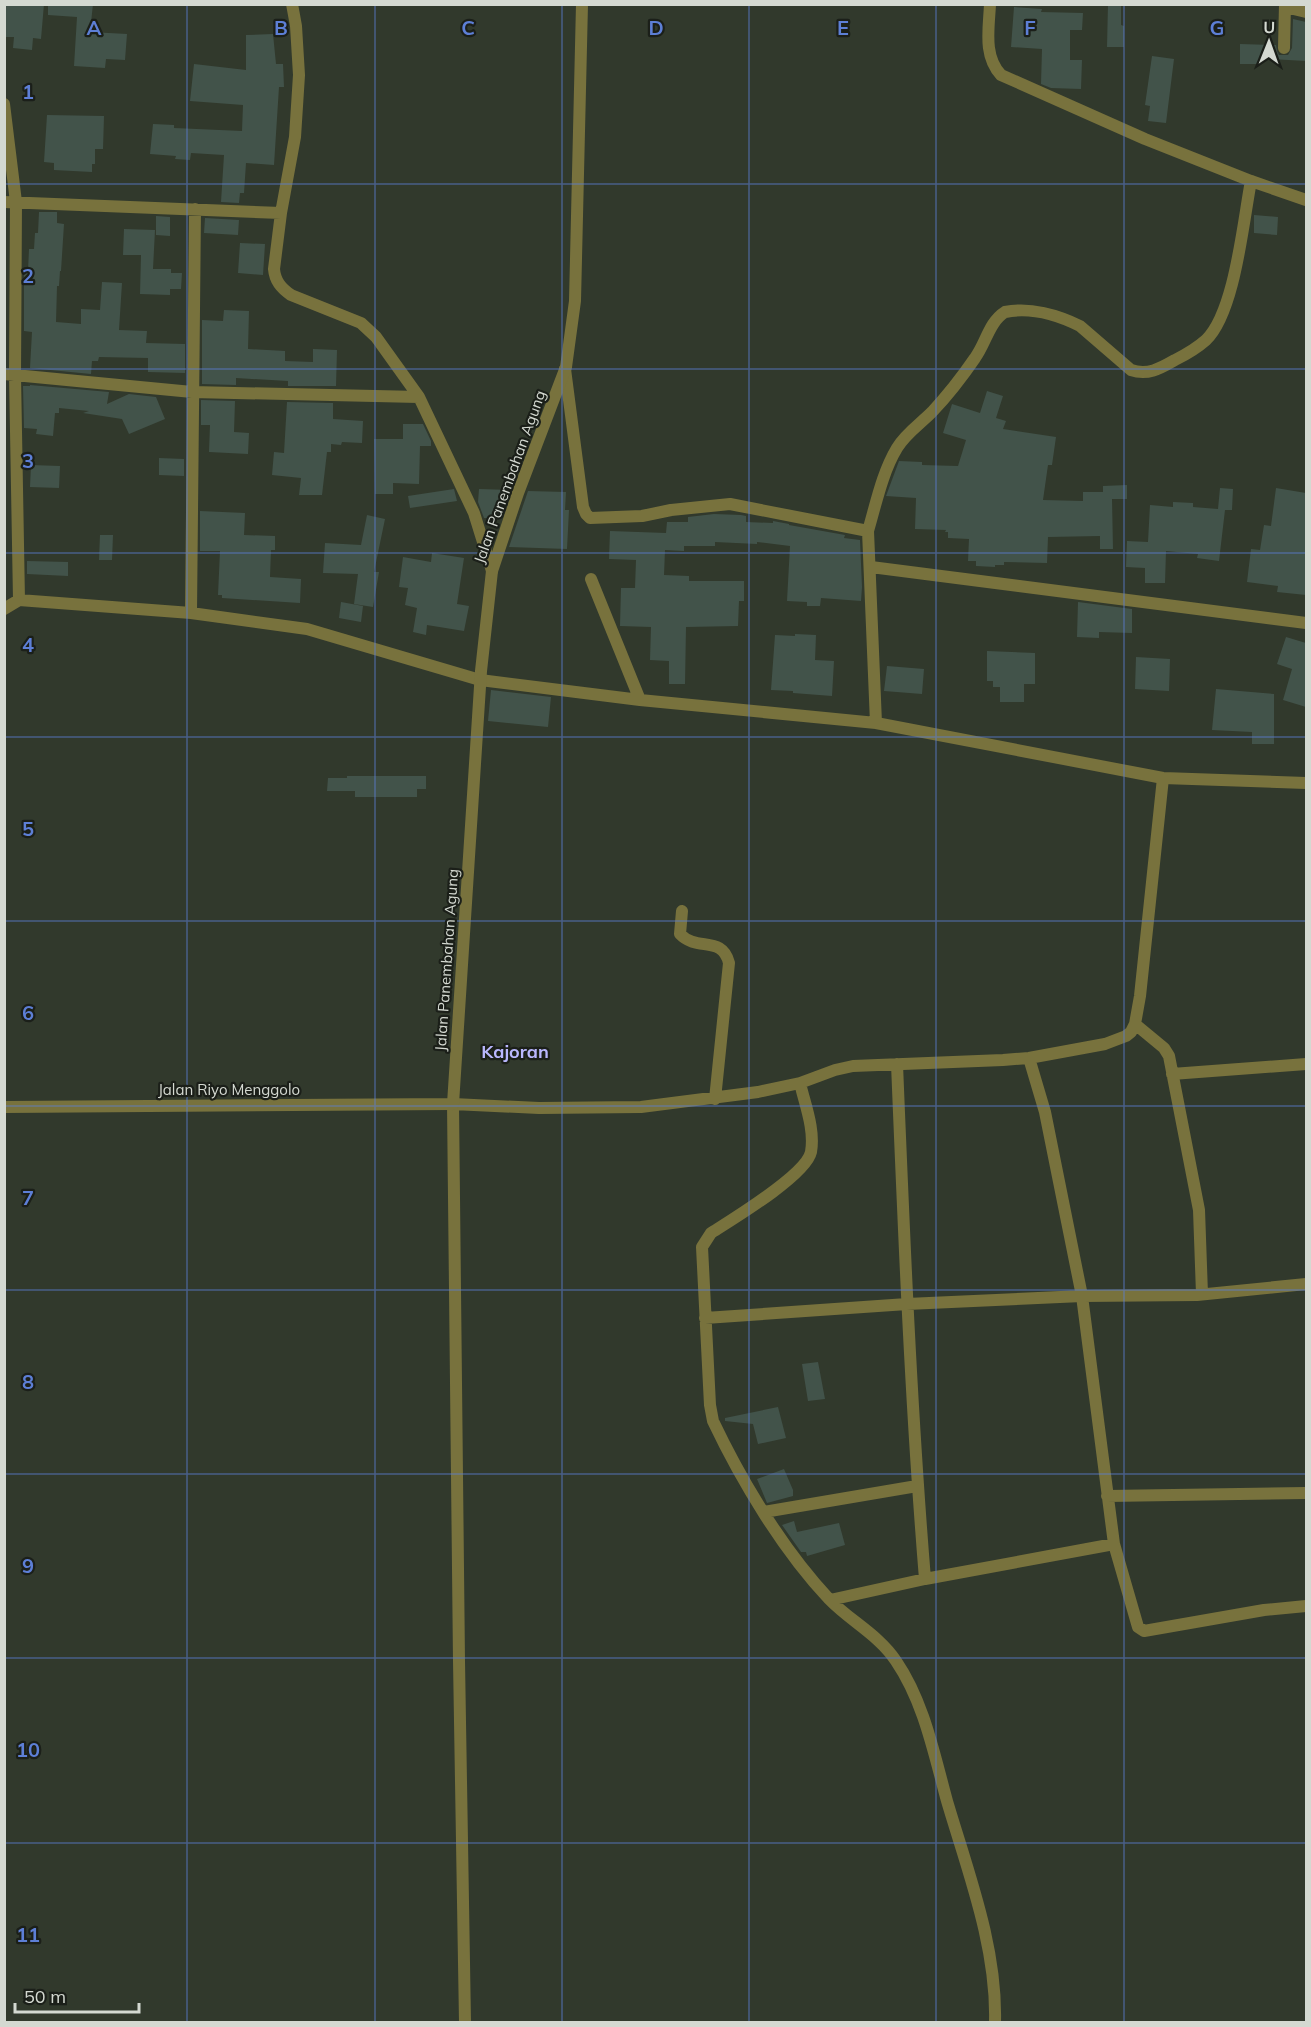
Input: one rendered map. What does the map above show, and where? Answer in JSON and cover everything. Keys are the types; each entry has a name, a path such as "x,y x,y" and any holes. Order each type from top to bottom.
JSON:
{"street":[{"path":"292,4 296,26 299,75 295,137 281,213 275,276 283,289 291,295 361,322 376,337 419,397 474,513 492,571"},
{"name":"Jalan Panembahan Agung","path":"465,2022 453,1104 480,676 492,571 518,493 565,369 571,346 575,301 582,4"},
{"path":"990,4 991,60 1001,75 1145,139 1306,200"},
{"path":"1284,48 1285,6 1306,12"},
{"path":"4,104 10,202 10,375 19,600"},
{"path":"876,720 868,531 886,471 903,439 931,413 958,382 978,354 995,321 1005,312 1042,312 1070,321 1080,326 1131,370 1138,372 1158,369 1205,341 1220,321 1228,299 1251,181"},
{"path":"10,202 281,213"},
{"path":"190,613 195,209"},
{"path":"565,369 583,507 590,518 642,516 670,510 730,504 868,531"},
{"path":"10,375 192,392 419,397"},
{"path":"871,567 1306,622"},
{"path":"591,579 640,700"},
{"path":"4,609 19,600 190,613 307,629 480,676 640,700 876,720 1162,780 1306,783"},
{"path":"1162,780 1135,1024 1167,1052 1199,1209 1202,1294"},
{"path":"682,911 680,934 689,941 720,948 725,952 729,963 715,1099"},
{"name":"Jalan Riyo Menggolo","path":"4,1107 453,1104 539,1108 640,1107 715,1099 800,1083 853,1066 1029,1058 1105,1044 1126,1036 1135,1024"},
{"path":"1029,1058 1045,1112 1082,1296 1114,1544 1138,1627 1144,1631 1264,1610 1306,1606"},
{"path":"897,1064 907,1304 917,1486 925,1579"},
{"path":"1172,1074 1306,1064"},
{"path":"800,1083 811,1132 812,1143 809,1158 793,1176 707,1237 702,1247 710,1406 713,1421 779,1537 830,1600 890,1652 904,1673 919,1708 981,1916 995,1999 995,2022"},
{"path":"705,1318 907,1304 1082,1296 1202,1294 1306,1284"},
{"path":"764,1512 917,1486"},
{"path":"1107,1496 1306,1493"},
{"path":"830,1600 925,1579 1114,1544"}],"building":[{"path":"4,4 44,4 41,39 33,38 32,50 13,48 14,37 4,37"},
{"path":"48,4 93,4 90,32 127,34 125,60 106,59 105,68 74,66 77,17 48,15"},
{"path":"1108,4 1121,4 1124,47 1107,47"},
{"path":"1014,7 1042,9 1041,12 1083,13 1082,30 1070,30 1070,60 1082,60 1081,89 1051,88 1041,84 1042,49 1011,47"},
{"path":"1293,19 1306,22 1306,61 1269,59 1259,60 1259,64 1240,64 1240,44 1276,45 1279,55 1288,55 1292,48"},
{"path":"273,34 276,64 283,64 284,87 279,87 274,165 246,163 244,193 240,193 239,203 221,202 224,155 191,153 190,160 175,159 176,156 150,154 153,124 174,125 174,128 242,131 243,105 190,101 194,64 246,70 246,35"},
{"path":"1152,56 1174,59 1166,123 1148,121 1150,106 1145,105"},
{"path":"47,115 104,116 103,149 95,149 95,164 92,164 92,172 54,170 54,163 44,162"},
{"path":"39,212 57,212 57,223 64,224 61,271 59,286 57,286 56,322 81,324 81,309 100,310 102,282 122,283 119,330 147,331 146,343 185,344 185,373 148,372 148,358 99,357 98,361 92,361 91,374 30,368 32,332 24,331 24,270 28,271 29,249 34,249 35,233 38,233"},
{"path":"1254,215 1278,217 1277,235 1254,233"},
{"path":"156,216 170,217 170,236 156,235"},
{"path":"205,218 239,220 238,235 204,233"},
{"path":"124,229 155,230 153,269 171,269 171,273 182,273 181,289 170,289 170,295 140,294 141,255 123,255"},
{"path":"240,243 265,244 263,275 238,273"},
{"path":"224,310 249,311 248,349 285,351 285,361 313,362 313,349 337,350 336,386 288,386 288,381 236,378 236,385 202,384 202,320 223,321"},
{"path":"23,386 109,392 107,404 129,394 156,397 165,419 129,434 122,419 83,413 89,411 59,408 59,413 55,413 53,436 36,434 37,429 24,428"},
{"path":"987,391 1003,396 996,418 1006,421 1003,429 1056,437 1052,465 1048,465 1043,500 1083,501 1083,492 1103,492 1103,486 1127,485 1127,499 1112,499 1113,549 1100,549 1100,536 1048,537 1047,563 1004,562 1004,565 995,565 995,567 976,566 976,561 968,561 969,539 948,538 946,530 915,529 916,498 886,496 899,461 922,462 922,465 958,466 966,440 943,433 952,404 980,413"},
{"path":"201,400 235,401 234,432 249,433 248,454 209,452 210,425 201,425"},
{"path":"287,402 333,403 333,419 363,421 362,443 331,444 331,452 327,452 322,495 299,495 301,478 272,475 274,452 284,453"},
{"path":"403,424 423,424 431,441 431,446 420,446 419,484 393,483 393,494 375,494 374,439 403,439"},
{"path":"159,458 184,459 184,476 159,475"},
{"path":"31,465 60,466 59,488 30,487"},
{"path":"1220,488 1233,489 1232,510 1225,510 1219,561 1197,558 1198,554 1166,551 1165,583 1145,583 1145,568 1126,567 1127,541 1148,542 1150,505 1173,507 1173,502 1193,503 1193,507 1218,509"},
{"path":"1276,488 1306,493 1306,595 1277,592 1278,586 1247,582 1251,549 1260,550 1264,525 1271,526"},
{"path":"454,489 457,501 410,508 408,496"},
{"path":"479,489 510,490 501,519 484,518 478,502"},
{"path":"528,491 566,492 565,510 569,510 567,549 509,547"},
{"path":"200,511 245,513 244,535 275,536 275,550 271,550 270,577 301,579 300,603 222,598 222,595 218,595 220,551 200,551"},
{"path":"714,514 741,515 746,516 746,522 773,523 773,521 860,540 861,601 821,598 820,606 807,606 807,602 787,601 790,546 757,542 757,544 715,542 715,546 684,546 684,551 665,550 664,575 689,576 689,581 744,581 744,601 739,601 738,626 686,627 685,684 669,684 669,661 650,660 651,627 620,626 621,588 635,588 636,560 609,559 610,531 666,533 667,522 688,522 688,517"},
{"path":"367,515 385,519 374,572 379,572 373,607 354,604 358,574 323,573 325,543 361,545"},
{"path":"100,535 113,535 112,560 99,560"},
{"path":"432,553 464,558 457,604 469,606 464,631 427,625 426,635 413,632 417,608 405,605 408,588 399,587 403,557 431,562"},
{"path":"27,561 68,562 68,576 27,574"},
{"path":"341,602 363,606 361,622 339,618"},
{"path":"1078,602 1132,609 1132,633 1099,632 1099,638 1077,637"},
{"path":"795,634 816,635 815,660 834,661 832,696 771,690 775,635 795,636"},
{"path":"1286,637 1306,643 1306,707 1283,700 1292,669 1277,664"},
{"path":"987,651 1035,653 1035,684 1024,684 1024,702 1000,702 1000,687 993,687 993,681 987,681"},
{"path":"1136,657 1170,659 1169,691 1135,689"},
{"path":"887,666 924,669 922,694 884,691"},
{"path":"1216,689 1274,694 1274,744 1252,744 1252,732 1212,730"},
{"path":"491,690 551,697 548,727 488,721"},
{"path":"347,776 426,776 426,789 417,789 417,797 355,797 355,791 327,791 328,778 347,778"},
{"path":"818,1362 825,1399 808,1401 802,1364"},
{"path":"778,1407 786,1438 758,1444 753,1424 725,1421 725,1418"},
{"path":"784,1469 793,1490 793,1496 767,1503 757,1479"},
{"path":"794,1521 797,1532 839,1523 845,1545 807,1556 806,1552 801,1552 782,1525"}],"district":[{"name":"Kajoran","path":"515,1052"}]}
